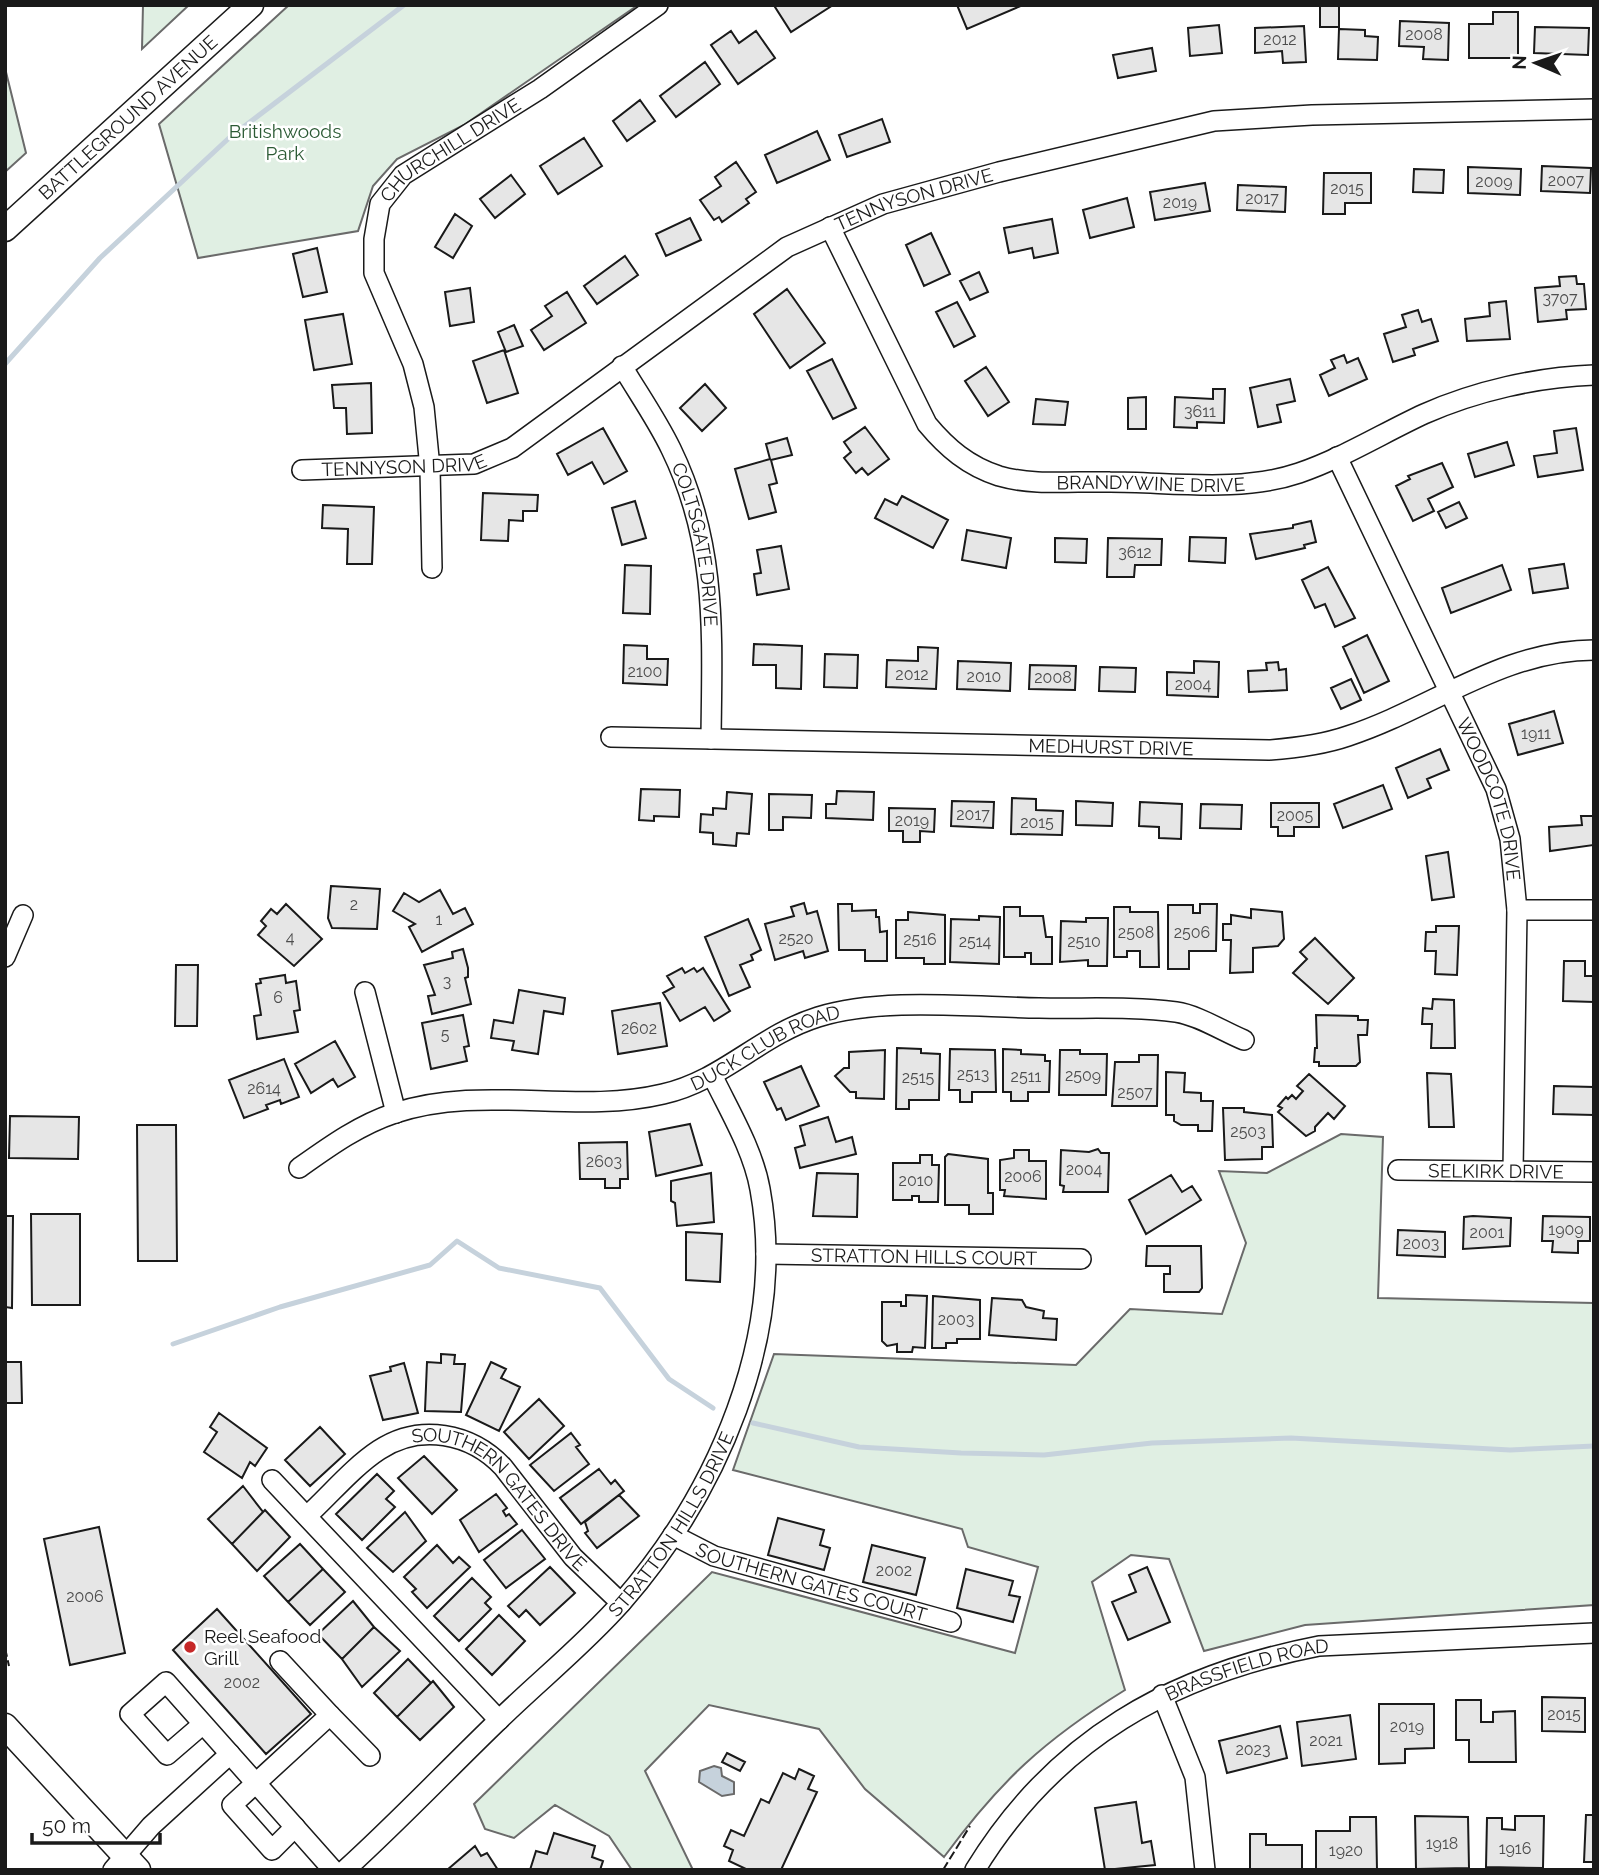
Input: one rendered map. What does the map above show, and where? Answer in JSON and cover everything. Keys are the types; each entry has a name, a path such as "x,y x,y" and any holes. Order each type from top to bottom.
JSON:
{"main road":[{"name":"BATTLEGROUND AVENUE","path":"5,229 251,5"},
{"path":"5,1726 125,1865"}],"street":[{"name":"CHURCHILL DRIVE","path":"432,568 430,468 424,407 413,364 374,273 374,239 380,204 403,174 497,117 658,5"},
{"name":"TENNYSON DRIVE","path":"302,470 430,468 474,464 512,448 787,247 883,204 986,175 1214,121 1312,115 1594,109"},
{"name":"BRANDYWINE DRIVE","path":"830,227 927,424 944,444 982,469 1023,480 1238,483 1280,478 1338,457 1428,413 1460,401 1528,383 1594,374"},
{"name":"COLTSGATE DRIVE","path":"622,366 671,449 702,536 710,576 711,738"},
{"name":"WOODCOTE DRIVE","path":"1338,457 1496,789 1510,839 1517,911 1513,1171"},
{"name":"MEDHURST DRIVE","path":"611,737 1269,750 1321,744 1350,736 1449,690 1518,662 1594,650"},
{"path":"1517,911 1594,910"},
{"path":"5,957 23,915"},
{"path":"365,992 396,1112"},
{"name":"DUCK CLUB ROAD","path":"299,1168 345,1136 396,1112 423,1106 490,1100 567,1102 640,1098 671,1092 713,1077 749,1050 792,1026 842,1010 869,1007 1178,1012 1244,1040"},
{"name":"STRATTON HILLS DRIVE","path":"345,1870 399,1822 499,1720 621,1603 673,1535 698,1496 738,1403 757,1327 766,1254 760,1186 750,1156 713,1077"},
{"name":"SELKIRK DRIVE","path":"1398,1170 1594,1172"},
{"name":"STRATTON HILLS COURT","path":"766,1254 1081,1259"},
{"name":"SOUTHERN GATES DRIVE","path":"307,1517 379,1450 416,1436 432,1434 463,1439 492,1455 503,1466 573,1557 621,1603"},
{"path":"272,1480 499,1720"},
{"name":"SOUTHERN GATES COURT","path":"673,1535 714,1556 951,1622"},
{"name":"BRASSFIELD ROAD","path":"975,1870 1020,1806 1054,1769 1110,1726 1162,1695 1232,1667 1319,1646 1594,1633"},
{"path":"280,1661 370,1756"},
{"path":"1162,1695 1195,1777 1205,1870"},
{"path":"295,1827 272,1850 232,1805 330,1715"},
{"path":"203,1724 333,1870"},
{"path":"125,1865 151,1826 230,1754"}],"green space":[{"path":"143,5 189,5 142,49"},
{"name":"Britishwoods Park","path":"289,5 638,5 464,125 397,159 373,186 358,231 198,258 159,124"},
{"path":"5,68 26,153 5,172"},
{"path":"1341,1134 1383,1137 1378,1298 1594,1303 1594,1605 1305,1625 1204,1651 1169,1559 1131,1555 1092,1582 1125,1690 1070,1726 1025,1764 985,1806 944,1857 865,1789 819,1729 709,1705 645,1771 693,1870 632,1870 609,1836 555,1805 514,1838 485,1829 474,1804 712,1572 1015,1653 1038,1567 968,1547 962,1529 733,1470 774,1354 1076,1365 1130,1309 1222,1314 1246,1243 1219,1171 1267,1173"}],"shaded area":[{"path":"714,1766 721,1768 722,1776 734,1782 734,1794 722,1796 699,1782 700,1771"}],"building":[{"path":"833,5 791,32 775,7"},
{"path":"957,5 1023,5 967,29"},
{"path":"1320,5 1339,5 1339,27 1320,27"},
{"path":"1493,12 1518,12 1518,58 1469,58 1469,24 1493,24"},
{"path":"1400,21 1449,23 1448,60 1423,59 1424,47 1399,46"},
{"path":"1219,25 1222,53 1190,56 1188,28"},
{"path":"1304,26 1306,62 1283,63 1282,51 1255,53 1255,28"},
{"path":"1535,27 1589,28 1588,55 1534,53"},
{"path":"1339,29 1365,30 1365,36 1378,37 1377,60 1338,59"},
{"path":"731,31 739,43 756,31 775,58 738,84 711,45"},
{"path":"1152,48 1156,71 1118,78 1113,55"},
{"path":"705,62 720,84 676,117 660,96"},
{"path":"640,100 655,121 627,141 613,121"},
{"path":"882,119 890,142 847,157 839,135"},
{"path":"817,131 830,160 777,183 765,155"},
{"path":"584,138 602,166 558,194 540,166"},
{"path":"736,162 756,192 746,199 749,203 722,222 719,217 714,220 700,200 721,186 715,177"},
{"path":"1542,166 1591,168 1590,193 1541,191"},
{"path":"1468,167 1521,169 1520,195 1468,193"},
{"path":"1414,169 1444,170 1443,193 1413,192"},
{"path":"1324,173 1371,173 1371,203 1345,203 1345,214 1323,214"},
{"path":"511,175 525,194 495,218 480,199"},
{"path":"1205,183 1210,211 1155,220 1150,192"},
{"path":"1238,185 1286,187 1285,212 1237,210"},
{"path":"1127,198 1134,227 1090,238 1083,210"},
{"path":"455,214 472,226 453,258 435,247"},
{"path":"690,218 701,240 666,256 656,234"},
{"path":"1052,219 1058,253 1034,258 1032,248 1009,253 1004,228"},
{"path":"931,233 950,274 924,286 906,245"},
{"path":"317,248 327,292 303,297 293,254"},
{"path":"625,256 638,275 597,304 584,286"},
{"path":"979,272 988,292 970,300 960,281"},
{"path":"1576,276 1577,284 1584,284 1586,309 1566,310 1567,319 1538,322 1535,288 1560,286 1559,277"},
{"path":"470,288 474,322 450,326 445,292"},
{"path":"787,289 825,343 790,368 754,314"},
{"path":"567,292 586,323 544,350 531,330 552,316 545,306"},
{"path":"1506,301 1510,339 1467,341 1465,319 1490,316 1489,303"},
{"path":"957,302 975,336 954,347 936,312"},
{"path":"1418,310 1422,322 1431,319 1438,341 1413,349 1415,355 1393,362 1384,334 1406,327 1402,315"},
{"path":"343,314 352,364 314,370 305,320"},
{"path":"514,325 523,346 506,352 498,332"},
{"path":"504,350 518,393 487,403 473,361"},
{"path":"1344,355 1347,363 1358,358 1367,379 1329,396 1320,375 1335,368 1331,360"},
{"path":"832,359 856,408 833,419 807,371"},
{"path":"986,367 1009,402 988,416 965,381"},
{"path":"1290,379 1295,401 1277,405 1281,422 1258,427 1250,388"},
{"path":"371,383 372,433 347,434 346,408 334,408 332,385"},
{"path":"705,384 726,408 702,431 680,408"},
{"path":"1213,389 1225,389 1224,423 1197,422 1197,428 1174,427 1175,397 1213,399"},
{"path":"1146,397 1146,429 1128,429 1128,398"},
{"path":"1036,399 1068,402 1065,425 1033,424"},
{"path":"865,427 889,459 868,475 862,468 856,473 844,458 851,452 844,442"},
{"path":"603,428 627,471 604,484 592,462 568,475 557,454"},
{"path":"1576,428 1583,470 1538,477 1534,456 1557,453 1554,431"},
{"path":"787,438 792,455 771,460 777,483 769,485 776,512 749,519 735,469 770,459 766,444"},
{"path":"1507,442 1514,465 1475,477 1468,454"},
{"path":"1442,463 1453,487 1428,499 1434,511 1413,521 1396,486 1410,479 1408,476"},
{"path":"483,493 538,495 537,511 523,511 523,521 509,520 508,541 481,540"},
{"path":"902,496 948,520 933,548 875,518 885,499 897,505"},
{"path":"635,501 646,538 622,545 612,508"},
{"path":"1459,502 1467,518 1446,528 1438,512"},
{"path":"323,505 374,507 372,564 347,564 348,529 322,528"},
{"path":"1311,521 1316,542 1304,545 1305,548 1256,559 1250,534 1293,528 1293,525"},
{"path":"967,530 1011,538 1006,568 962,560"},
{"path":"1190,537 1226,538 1225,563 1189,561"},
{"path":"1055,538 1087,539 1086,563 1055,562"},
{"path":"1108,538 1162,539 1161,565 1135,565 1134,577 1107,577"},
{"path":"781,546 789,589 757,595 754,574 761,573 757,550"},
{"path":"1564,564 1568,588 1533,593 1529,569"},
{"path":"625,565 651,566 650,614 623,613"},
{"path":"1502,565 1511,590 1451,613 1442,588"},
{"path":"1328,567 1355,618 1335,627 1325,604 1315,608 1302,580"},
{"path":"1367,635 1389,681 1364,693 1343,647"},
{"path":"754,644 802,646 801,689 776,688 776,665 753,665"},
{"path":"624,645 647,646 647,659 668,659 667,685 623,683"},
{"path":"918,647 938,648 936,689 886,687 887,660 918,661"},
{"path":"825,654 858,655 857,688 824,687"},
{"path":"958,661 1011,663 1010,691 957,689"},
{"path":"1194,661 1219,662 1218,697 1167,695 1167,672 1194,673"},
{"path":"1278,662 1279,670 1286,669 1287,690 1249,692 1248,671 1267,670 1266,663"},
{"path":"1030,665 1076,666 1075,690 1029,689"},
{"path":"1100,667 1136,668 1135,692 1099,691"},
{"path":"1351,679 1361,700 1341,709 1331,688"},
{"path":"1554,711 1563,743 1518,755 1509,724"},
{"path":"1440,749 1449,770 1427,779 1431,788 1408,798 1396,768"},
{"path":"1383,785 1392,809 1343,828 1334,804"},
{"path":"641,789 680,790 679,817 654,816 654,821 639,820"},
{"path":"837,791 874,792 873,820 826,818 826,804 836,804"},
{"path":"727,792 752,794 749,834 737,833 736,846 713,844 713,833 700,832 701,814 713,815 713,808 726,809"},
{"path":"769,794 812,795 811,818 783,817 783,830 769,830"},
{"path":"1012,798 1036,799 1036,810 1063,811 1062,835 1011,834"},
{"path":"952,801 994,802 993,828 951,826"},
{"path":"1076,801 1113,803 1112,826 1076,825"},
{"path":"1140,802 1182,804 1181,839 1159,838 1159,827 1139,826"},
{"path":"1271,803 1319,803 1319,827 1294,827 1294,836 1278,836 1278,827 1271,827"},
{"path":"1201,804 1242,805 1241,829 1200,828"},
{"path":"889,808 935,809 934,832 920,831 920,842 903,842 903,831 889,831"},
{"path":"1581,816 1594,816 1594,845 1550,851 1549,827 1582,825"},
{"path":"1448,852 1454,897 1432,900 1426,856"},
{"path":"331,886 380,889 377,929 332,928 328,918"},
{"path":"440,890 453,914 465,908 473,924 422,952 409,927 415,924 393,911 404,893 419,902"},
{"path":"804,903 807,914 817,911 828,951 805,958 803,951 775,960 765,924 794,916 791,907"},
{"path":"286,904 322,939 294,966 258,935 266,926 261,921 271,909 277,914"},
{"path":"838,904 852,904 852,911 876,910 880,932 887,931 887,961 865,961 865,950 839,950"},
{"path":"1200,904 1217,904 1216,951 1189,951 1189,969 1168,969 1168,905 1193,905 1193,913 1200,913"},
{"path":"1004,907 1020,907 1020,916 1043,916 1046,937 1052,937 1052,964 1031,964 1031,953 1025,953 1025,957 1004,957"},
{"path":"1114,907 1130,907 1130,912 1158,912 1159,967 1140,967 1140,951 1127,951 1127,957 1114,957"},
{"path":"1251,909 1282,912 1284,939 1278,946 1253,948 1253,972 1230,973 1231,940 1223,940 1223,924 1231,924 1231,915 1251,918"},
{"path":"908,912 945,915 945,964 924,964 924,958 896,958 896,920 908,920"},
{"path":"979,916 1000,917 999,964 950,962 951,919 979,920"},
{"path":"1086,918 1108,918 1107,966 1088,966 1088,960 1060,962 1061,921 1086,922"},
{"path":"748,919 761,950 751,955 753,960 740,965 750,987 729,996 705,937"},
{"path":"1436,926 1459,926 1457,975 1435,974 1436,951 1425,951 1426,932 1436,932"},
{"path":"1315,938 1354,978 1328,1004 1293,973 1307,959 1300,952"},
{"path":"463,949 468,968 468,977 465,978 471,1004 432,1014 428,996 435,995 424,965 453,958 452,952"},
{"path":"1564,961 1585,961 1585,976 1594,976 1594,1002 1563,1001"},
{"path":"176,965 198,965 197,1026 175,1026"},
{"path":"682,968 685,973 694,968 697,972 703,968 730,1011 714,1021 705,1007 680,1021 663,993 674,987 667,976"},
{"path":"285,975 286,983 296,981 300,1010 294,1011 298,1032 257,1039 254,1016 261,1015 256,984 261,983 260,979"},
{"path":"519,990 565,998 563,1014 544,1011 538,1054 512,1050 514,1041 491,1038 494,1020 513,1023"},
{"path":"1433,999 1454,1000 1455,1048 1431,1048 1432,1024 1422,1024 1423,1008 1432,1009"},
{"path":"660,1003 667,1046 618,1054 612,1011"},
{"path":"463,1015 469,1046 464,1047 467,1061 431,1069 422,1023"},
{"path":"1316,1015 1358,1016 1358,1020 1368,1020 1367,1035 1358,1035 1360,1062 1356,1066 1319,1066 1319,1062 1314,1062 1317,1048"},
{"path":"335,1041 355,1077 338,1087 333,1079 311,1093 295,1064"},
{"path":"897,1048 921,1049 921,1053 940,1054 939,1100 909,1100 909,1109 896,1109"},
{"path":"950,1049 995,1050 996,1092 972,1092 972,1102 960,1102 960,1090 949,1090"},
{"path":"1003,1049 1021,1050 1021,1054 1045,1055 1045,1061 1050,1061 1049,1092 1028,1092 1028,1101 1011,1101 1011,1092 1003,1092"},
{"path":"885,1050 884,1099 856,1098 856,1092 850,1092 835,1076 844,1068 849,1068 849,1052"},
{"path":"1060,1050 1080,1050 1080,1054 1107,1054 1106,1095 1059,1095"},
{"path":"1139,1055 1158,1055 1157,1106 1112,1106 1115,1062 1139,1062"},
{"path":"284,1059 299,1097 281,1104 280,1100 266,1105 268,1109 244,1118 229,1080"},
{"path":"801,1066 819,1106 786,1120 781,1108 777,1110 764,1082"},
{"path":"1166,1072 1185,1073 1184,1092 1201,1093 1201,1101 1213,1101 1212,1131 1198,1131 1198,1125 1181,1125 1174,1121 1174,1115 1166,1115"},
{"path":"1427,1073 1451,1074 1454,1127 1429,1127"},
{"path":"1309,1074 1345,1106 1334,1119 1328,1113 1315,1127 1315,1131 1306,1136 1278,1112 1282,1108 1278,1106 1286,1097 1288,1099 1292,1095 1296,1099 1303,1091 1297,1086"},
{"path":"1554,1086 1594,1087 1594,1115 1553,1114"},
{"path":"1223,1108 1244,1108 1244,1112 1272,1115 1273,1147 1262,1147 1262,1159 1225,1160"},
{"path":"10,1116 79,1117 78,1159 9,1158"},
{"path":"828,1117 836,1142 852,1137 856,1154 800,1168 795,1148 805,1145 800,1126"},
{"path":"690,1124 702,1165 656,1176 649,1132"},
{"path":"137,1125 176,1125 177,1261 138,1261"},
{"path":"627,1142 628,1179 620,1179 620,1188 605,1188 605,1179 580,1179 579,1143"},
{"path":"1098,1149 1101,1153 1109,1153 1108,1192 1063,1192 1064,1186 1060,1185 1061,1150 1089,1152"},
{"path":"1014,1150 1029,1150 1029,1161 1046,1161 1046,1199 1004,1196 1005,1190 1000,1190 1000,1160 1014,1158"},
{"path":"948,1154 988,1159 988,1193 993,1193 993,1214 969,1214 969,1205 945,1205 945,1157"},
{"path":"920,1155 932,1155 932,1165 939,1165 938,1202 919,1202 919,1196 912,1196 912,1200 893,1200 893,1163 920,1163"},
{"path":"711,1173 714,1222 677,1226 675,1203 671,1201 671,1181"},
{"path":"817,1173 858,1174 857,1217 813,1216"},
{"path":"1171,1175 1182,1192 1192,1186 1201,1200 1146,1234 1129,1200"},
{"path":"31,1214 80,1214 80,1305 32,1305"},
{"path":"5,1216 13,1216 12,1308 5,1307"},
{"path":"1543,1216 1590,1217 1590,1241 1578,1241 1578,1253 1552,1252 1553,1241 1542,1241"},
{"path":"1464,1217 1511,1218 1510,1246 1463,1249"},
{"path":"1398,1230 1445,1232 1445,1257 1397,1255"},
{"path":"686,1232 722,1234 720,1282 686,1280"},
{"path":"1147,1246 1201,1246 1202,1288 1199,1292 1164,1292 1164,1274 1170,1274 1170,1266 1146,1266"},
{"path":"906,1295 927,1296 925,1348 913,1347 912,1352 897,1352 897,1344 887,1346 882,1341 882,1302 901,1302 901,1306 906,1306"},
{"path":"933,1296 980,1300 980,1339 957,1339 957,1343 946,1343 946,1348 932,1348"},
{"path":"992,1298 1022,1300 1026,1307 1044,1311 1043,1318 1057,1319 1056,1340 989,1335"},
{"path":"441,1354 455,1355 454,1364 465,1364 461,1412 425,1411 427,1362 441,1363"},
{"path":"5,1362 21,1362 22,1403 5,1403"},
{"path":"491,1362 506,1369 501,1378 520,1387 499,1431 466,1415"},
{"path":"404,1363 418,1413 383,1420 370,1376 391,1371 390,1367"},
{"path":"539,1399 564,1426 529,1459 504,1432"},
{"path":"219,1413 267,1448 255,1466 250,1462 242,1478 204,1452 217,1432 210,1427"},
{"path":"320,1427 345,1454 310,1486 285,1460"},
{"path":"571,1433 580,1445 576,1447 589,1464 554,1491 530,1465"},
{"path":"424,1456 457,1490 432,1514 398,1478"},
{"path":"599,1469 611,1484 615,1480 624,1491 581,1524 560,1498"},
{"path":"377,1474 394,1491 386,1499 395,1507 362,1540 336,1514"},
{"path":"243,1486 263,1512 232,1544 208,1519"},
{"path":"496,1494 507,1508 503,1511 506,1516 509,1514 517,1524 479,1552 460,1520"},
{"path":"619,1495 639,1516 597,1548 585,1533 588,1531 585,1522"},
{"path":"265,1510 290,1537 257,1571 232,1544"},
{"path":"405,1512 426,1541 393,1572 367,1548"},
{"path":"778,1518 824,1530 820,1545 830,1548 824,1570 768,1555"},
{"path":"99,1527 125,1653 70,1665 44,1539"},
{"path":"522,1530 545,1559 506,1588 484,1560"},
{"path":"300,1544 323,1569 288,1602 264,1576"},
{"path":"437,1545 453,1563 459,1557 470,1567 427,1608 412,1592 416,1589 404,1577"},
{"path":"872,1545 925,1558 916,1595 863,1582"},
{"path":"550,1567 575,1593 540,1625 526,1610 519,1617 508,1606"},
{"path":"1147,1567 1170,1622 1128,1640 1112,1602 1136,1592 1129,1575"},
{"path":"323,1569 345,1592 310,1625 288,1602"},
{"path":"966,1569 1013,1581 1009,1595 1020,1597 1013,1622 957,1608"},
{"path":"472,1578 491,1597 485,1603 491,1609 459,1641 434,1616"},
{"path":"353,1601 374,1627 342,1659 318,1634"},
{"path":"217,1609 311,1714 266,1754 173,1650"},
{"path":"499,1615 525,1641 492,1675 466,1649"},
{"path":"374,1627 400,1651 362,1687 342,1659"},
{"path":"408,1659 431,1683 397,1717 374,1693"},
{"path":"433,1681 454,1707 420,1740 397,1717"},
{"path":"1542,1697 1585,1698 1585,1732 1542,1731"},
{"path":"1456,1700 1481,1700 1481,1722 1493,1722 1493,1712 1515,1711 1516,1762 1469,1762 1469,1740 1456,1740"},
{"path":"1379,1704 1434,1704 1434,1748 1405,1749 1405,1763 1379,1764"},
{"path":"1350,1715 1356,1759 1302,1766 1297,1722"},
{"path":"1280,1726 1287,1758 1227,1773 1219,1741"},
{"path":"727,1753 745,1762 740,1771 722,1762"},
{"path":"799,1769 814,1776 808,1789 817,1792 781,1870 748,1870 729,1861 733,1850 724,1846 731,1830 744,1836 761,1799 769,1803 783,1773 795,1779"},
{"path":"1136,1802 1142,1843 1151,1841 1155,1865 1105,1870 1095,1808"},
{"path":"1586,1815 1594,1815 1594,1862 1584,1862"},
{"path":"1415,1816 1468,1817 1469,1868 1416,1869"},
{"path":"1515,1816 1544,1816 1543,1868 1486,1867 1487,1818 1502,1818 1502,1829 1515,1830"},
{"path":"1350,1817 1376,1817 1377,1870 1316,1870 1316,1831 1350,1831"},
{"path":"554,1833 595,1846 592,1857 603,1861 600,1870 530,1870 536,1851 547,1854"},
{"path":"1250,1834 1266,1834 1266,1845 1302,1845 1302,1870 1250,1870"},
{"path":"475,1846 481,1856 487,1853 498,1870 447,1870"}],"waterway":[{"path":"5,364 100,258 229,138 404,5"},
{"path":"173,1344 280,1307 430,1265 457,1241 499,1268 600,1288 669,1379 713,1408"},
{"path":"753,1423 859,1447 961,1453 1044,1455 1152,1443 1291,1438 1510,1450 1594,1446"}],"fence":[{"path":"5,1648 9,1666"},
{"path":"943,1870 970,1826"}],"place":[{"name":"Reel Seafood Grill","path":"190,1647"}]}
